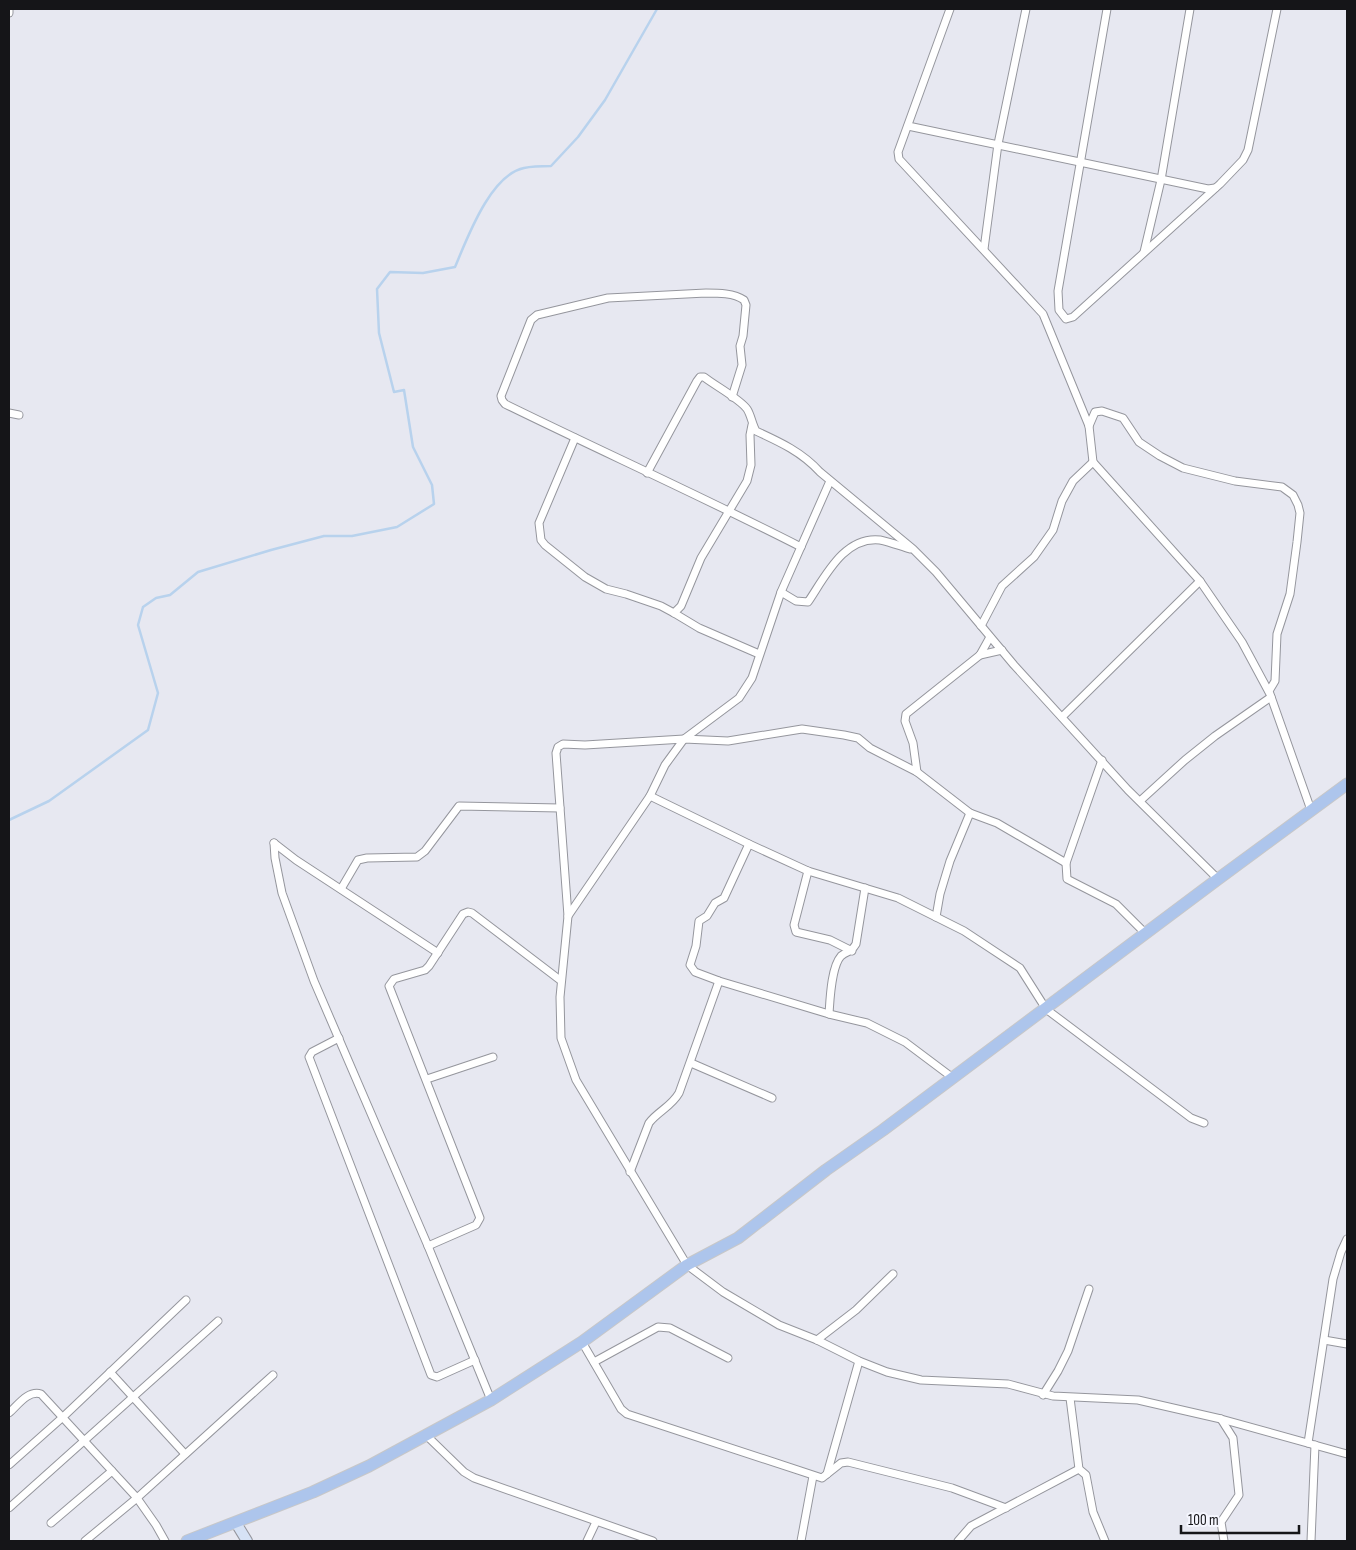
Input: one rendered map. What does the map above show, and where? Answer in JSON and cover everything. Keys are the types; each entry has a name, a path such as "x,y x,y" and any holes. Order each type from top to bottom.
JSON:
{"main road":[{"path":"187,1541 313,1492 369,1466 491,1400 582,1342 687,1265 738,1238 826,1170 883,1130 1218,878 1347,784"}],"street":[{"path":"950,9 898,152 899,159 1043,314 1089,426 1094,462 1200,581 1242,642 1270,694 1311,810"},
{"path":"984,249 998,144 1026,9"},
{"path":"1107,9 1058,291 1059,310 1066,319 1073,317 1215,188 1243,160 1248,150 1277,9"},
{"path":"1144,253 1161,180 1190,9"},
{"path":"908,126 1161,180 1208,189 1215,188"},
{"path":"732,397 742,365 740,346 743,336 746,305 740,297 722,293 608,298 537,315 532,320 501,396 504,404 729,510 801,547"},
{"path":"647,473 700,377 704,377 748,410 752,425 756,431 798,452 936,572 1062,717 1140,801 1218,878"},
{"path":"1089,426 1095,412 1102,411 1123,418 1139,442 1160,456 1183,468 1235,482 1282,487 1293,495 1300,513 1290,594 1278,634 1275,680 1270,694 1185,760 1140,801"},
{"path":"9,413 19,415"},
{"path":"674,612 681,606 701,558 747,481 751,465 750,435 752,425"},
{"path":"575,438 539,523 541,540 578,571 606,589 626,594 674,612 699,628 759,654"},
{"path":"981,626 1002,586 1034,557 1053,530 1062,501 1073,481 1094,462"},
{"path":"568,916 650,796 665,765 684,739 740,698 752,678 781,592 830,481"},
{"path":"781,592 796,601 808,602 836,559 860,543 879,540 912,550"},
{"path":"1062,717 1200,581"},
{"path":"917,772 913,743 905,721 906,714 980,655 990,636"},
{"path":"980,655 1002,650"},
{"path":"1066,863 997,823 970,813 917,772 870,748 858,738 825,731 802,729 728,741 684,739 585,745 563,744 558,747 556,753 568,916 560,980 561,1038 576,1080 687,1265 723,1292 779,1325 817,1340 859,1361 888,1372 921,1380 1008,1384 1043,1395 1070,1398 1138,1400 1221,1419 1347,1454"},
{"path":"1102,760 1066,863 1067,879 1116,904 1146,934"},
{"path":"650,796 808,871 898,898 964,930 1020,968 1046,1009 1191,1118 1204,1123"},
{"path":"342,889 358,860 367,858 417,857 426,851 459,806 560,808"},
{"path":"936,917 940,894 950,861 970,813"},
{"path":"438,953 296,860 274,843 282,893 314,981 428,1246 491,1400"},
{"path":"748,844 724,898 715,903 707,916 699,921 696,946 690,965 695,972 829,1014 868,1023 905,1042 953,1078"},
{"path":"808,871 794,925 796,932 830,940 852,951"},
{"path":"829,1014 830,995 836,966 841,956 852,951 856,944 865,888"},
{"path":"428,1246 476,1226 480,1218 389,986 394,979 425,970 463,914 468,912 472,913 560,980"},
{"path":"630,1172 652,1118 675,1099 691,1063 719,981"},
{"path":"339,1038 312,1052 309,1057 431,1375 437,1377 475,1360"},
{"path":"426,1079 493,1057"},
{"path":"691,1063 772,1098"},
{"path":"1311,1541 1311,1444 1333,1279 1347,1239"},
{"path":"817,1340 856,1310 892,1274"},
{"path":"1043,1395 1068,1351 1089,1289"},
{"path":"9,1465 63,1417 186,1300"},
{"path":"9,1508 218,1321"},
{"path":"594,1362 658,1327 670,1328 728,1358"},
{"path":"1324,1340 1347,1344"},
{"path":"582,1342 621,1409 627,1414 813,1476 822,1478 841,1463 848,1462 952,1488 1006,1508"},
{"path":"826,1474 859,1361"},
{"path":"110,1372 185,1454"},
{"path":"85,1541 137,1498 273,1375"},
{"path":"9,1413 29,1394 38,1392 137,1498 165,1541"},
{"path":"1070,1398 1079,1469 1086,1475 1093,1512 1105,1541"},
{"path":"1221,1419 1233,1438 1239,1495 1221,1522 1224,1541"},
{"path":"427,1436 464,1472 474,1478 652,1541"},
{"path":"958,1541 971,1526 1079,1469"},
{"path":"51,1523 112,1471"},
{"path":"801,1541 813,1476"},
{"path":"587,1541 596,1522"},
{"path":"236,1523 247,1541"}],"waterway":[{"path":"9,820 49,801 148,730 158,693 138,625 143,607 156,598 170,595 198,572 324,536 352,536 397,527 434,504 432,485 413,447 404,390 394,392 379,333 377,289 390,272 423,273 455,267 473,225 490,195 512,173 534,166 551,166 578,137 605,100 657,9"}]}
